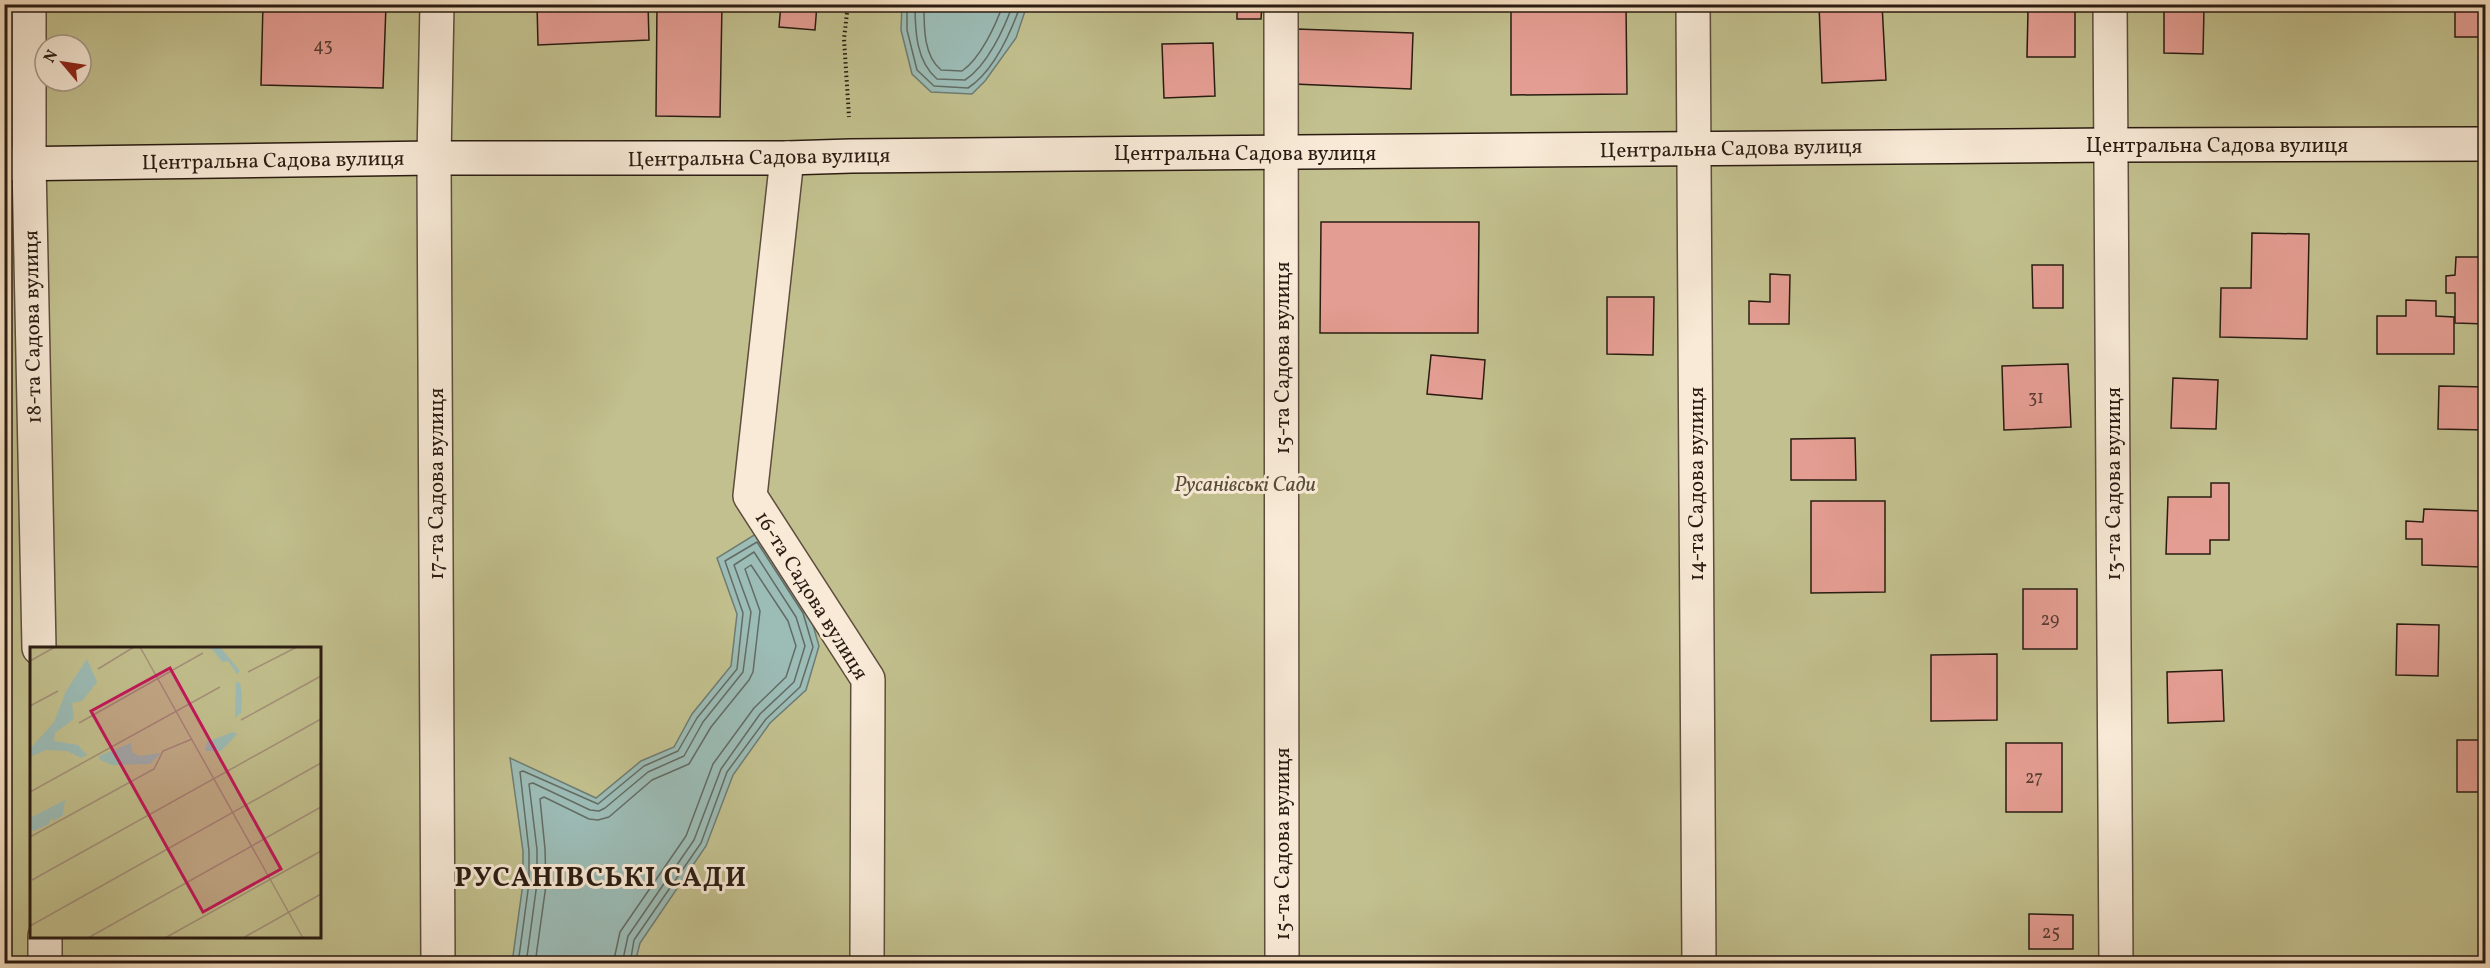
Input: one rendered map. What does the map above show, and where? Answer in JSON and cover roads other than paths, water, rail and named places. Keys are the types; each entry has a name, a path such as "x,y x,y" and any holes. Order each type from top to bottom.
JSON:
{"street":[{"name":"18-та Садова вулиця","path":"29,4 16,164 39,647"},
{"name":"17-та Садова вулиця","path":"437,4 434,158 438,963"},
{"name":"15-та Садова вулиця","path":"1281,4 1282,963"},
{"name":"14-та Садова вулиця","path":"1693,4 1699,963"},
{"name":"13-та Садова вулиця","path":"2110,4 2116,963"},
{"name":"Центральна Садова вулиця","path":"16,164 434,158 787,158 2110,145 2486,144"},
{"name":"16-та Садова вулиця","path":"787,158 750,496 868,679 867,963"},
{"path":"45,938 45,963"}],"water":[{"path":"902,4 1027,5 1016,38 985,81 972,94 931,92 912,74 901,30"},
{"path":"759,532 809,611 819,646 806,690 770,723 733,775 706,846 640,943 635,963 512,963 523,883 523,851 510,758 596,798 641,761 674,747 692,714 731,666 737,614 717,558"}],"district":[{"name":"РУСАНІВСЬКІ САДИ","path":"601,877"}],"park label":[{"name":"Русанівські Сади","path":"1245,484"}]}
